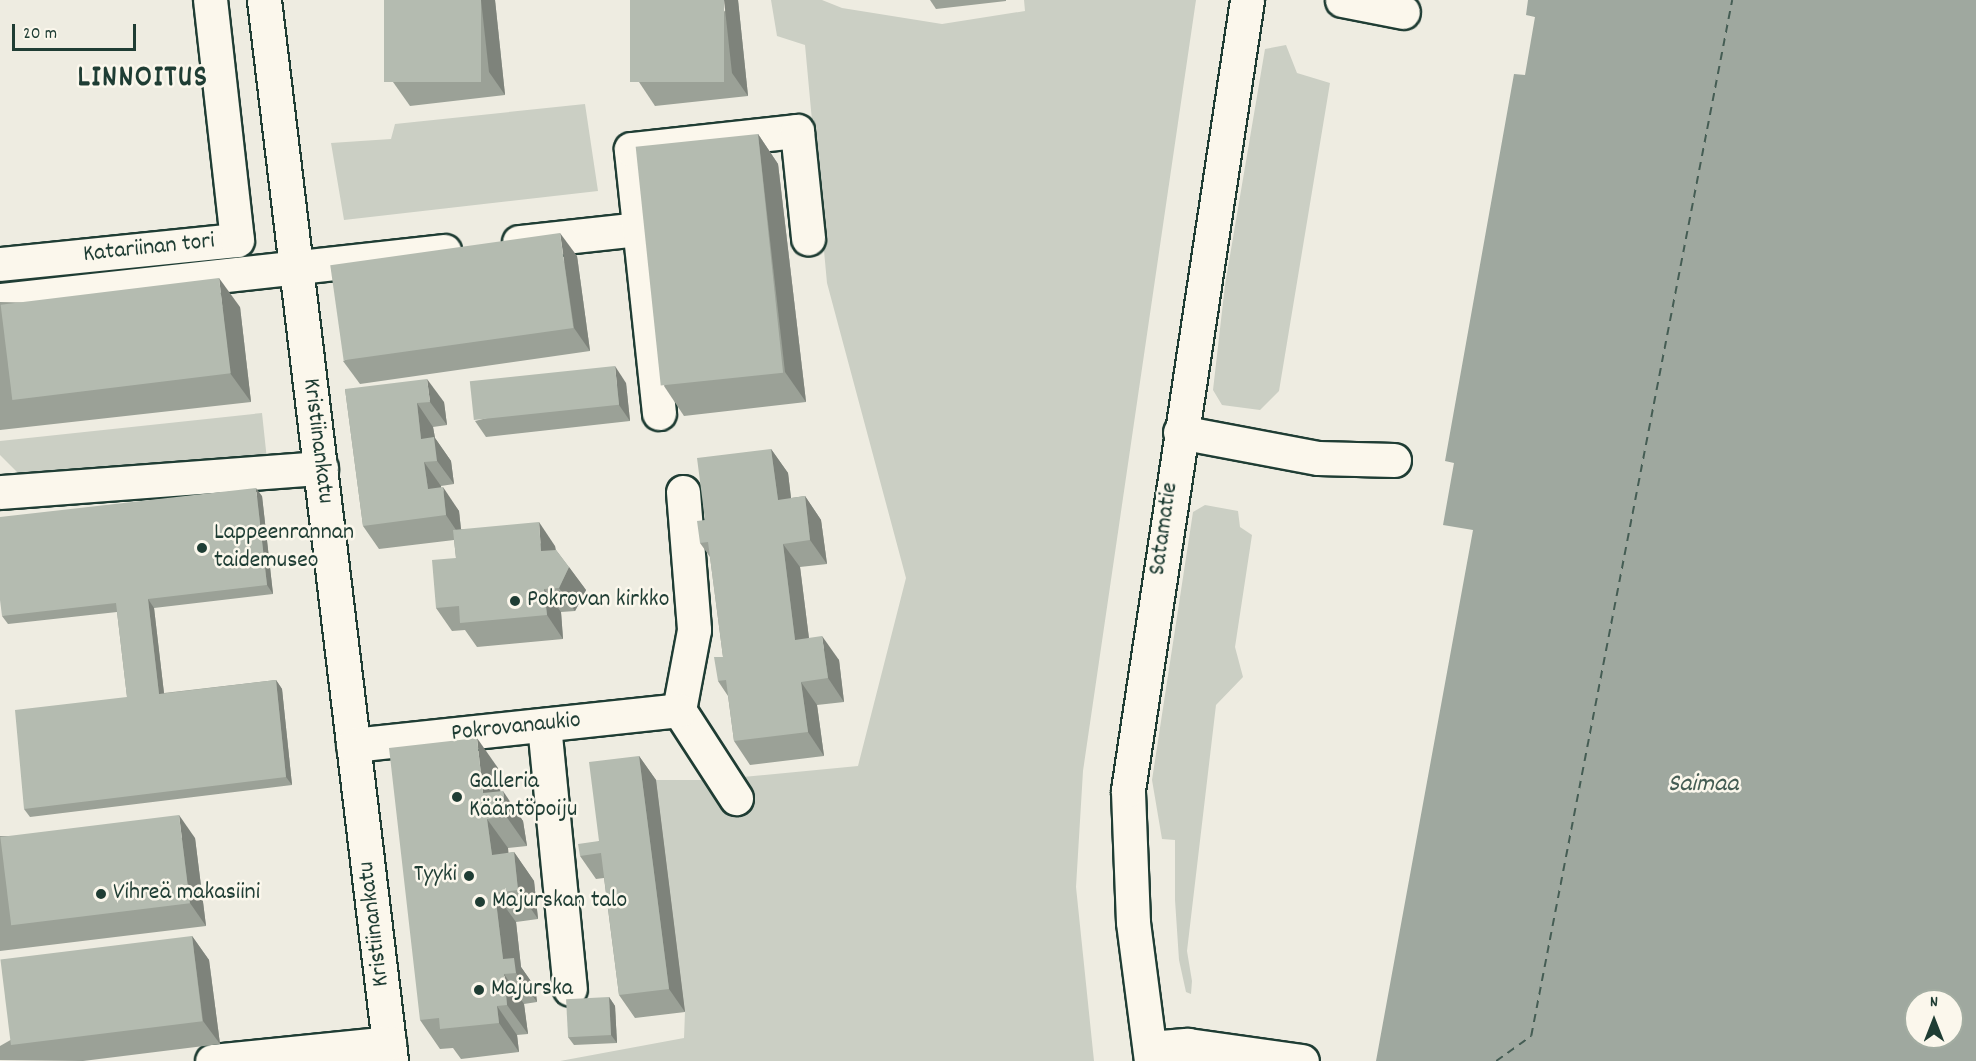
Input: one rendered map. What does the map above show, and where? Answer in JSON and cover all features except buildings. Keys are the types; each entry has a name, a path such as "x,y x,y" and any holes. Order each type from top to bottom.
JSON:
{"street":[{"name":"Katariinan tori","path":"0,264 237,240 210,0"},
{"name":"Kristiinankatu","path":"264,0 294,267 321,468 390,1052"},
{"name":"Satamatie","path":"1151,1054 1133,921 1128,790 1180,432 1247,0"},
{"path":"1342,0 1403,12"},
{"path":"659,413 631,149 797,131 808,238"},
{"path":"0,300 639,229"},
{"path":"1180,432 1318,458 1394,460"},
{"path":"0,492 321,468"},
{"path":"683,492 694,630 679,710 736,798"},
{"name":"Pokrovanaukio","path":"353,745 679,710"},
{"path":"544,724 570,989"},
{"path":"1151,1054 1188,1045 1302,1061"},
{"path":"212,1061 390,1052"}],"shaded area":[{"path":"771,0 822,0 842,8 942,24 1025,11 1024,0 1196,0 1083,771 1076,887 1094,1061 560,1061 684,1038 685,1012 656,780 711,780 858,766 906,578 827,283 805,45 777,36"},
{"path":"1286,45 1297,73 1330,83 1279,391 1260,410 1222,405 1213,390 1225,285 1265,49"},
{"path":"585,104 598,191 344,220 331,143 391,139 395,124"},
{"path":"262,413 267,460 20,475 0,455 0,441"},
{"path":"1205,505 1238,511 1240,527 1252,535 1235,647 1243,677 1216,705 1187,951 1192,981 1191,994 1186,992 1179,960 1175,900 1175,840 1162,839 1152,780 1193,512"}],"water":[{"name":"Saimaa","path":"1528,0 1976,0 1976,1061 1376,1061 1473,530 1443,525 1454,463 1445,461 1514,74 1525,75 1535,17 1526,15"}],"ferry route":[{"path":"1496,1061 1531,1036 1732,0"}],"place":[{"name":"Lappeenrannan taidemuseo","path":"202,548"},
{"name":"Pokrovan kirkko","path":"515,601"},
{"name":"Galleria Kääntöpoiju","path":"457,797"},
{"name":"Tyyki","path":"469,876"},
{"name":"Vihreä makasiini","path":"101,894"},
{"name":"Majurskan talo","path":"480,902"},
{"name":"Majurska","path":"479,990"}],"district":[{"name":"LINNOITUS","path":"143,80"}]}
